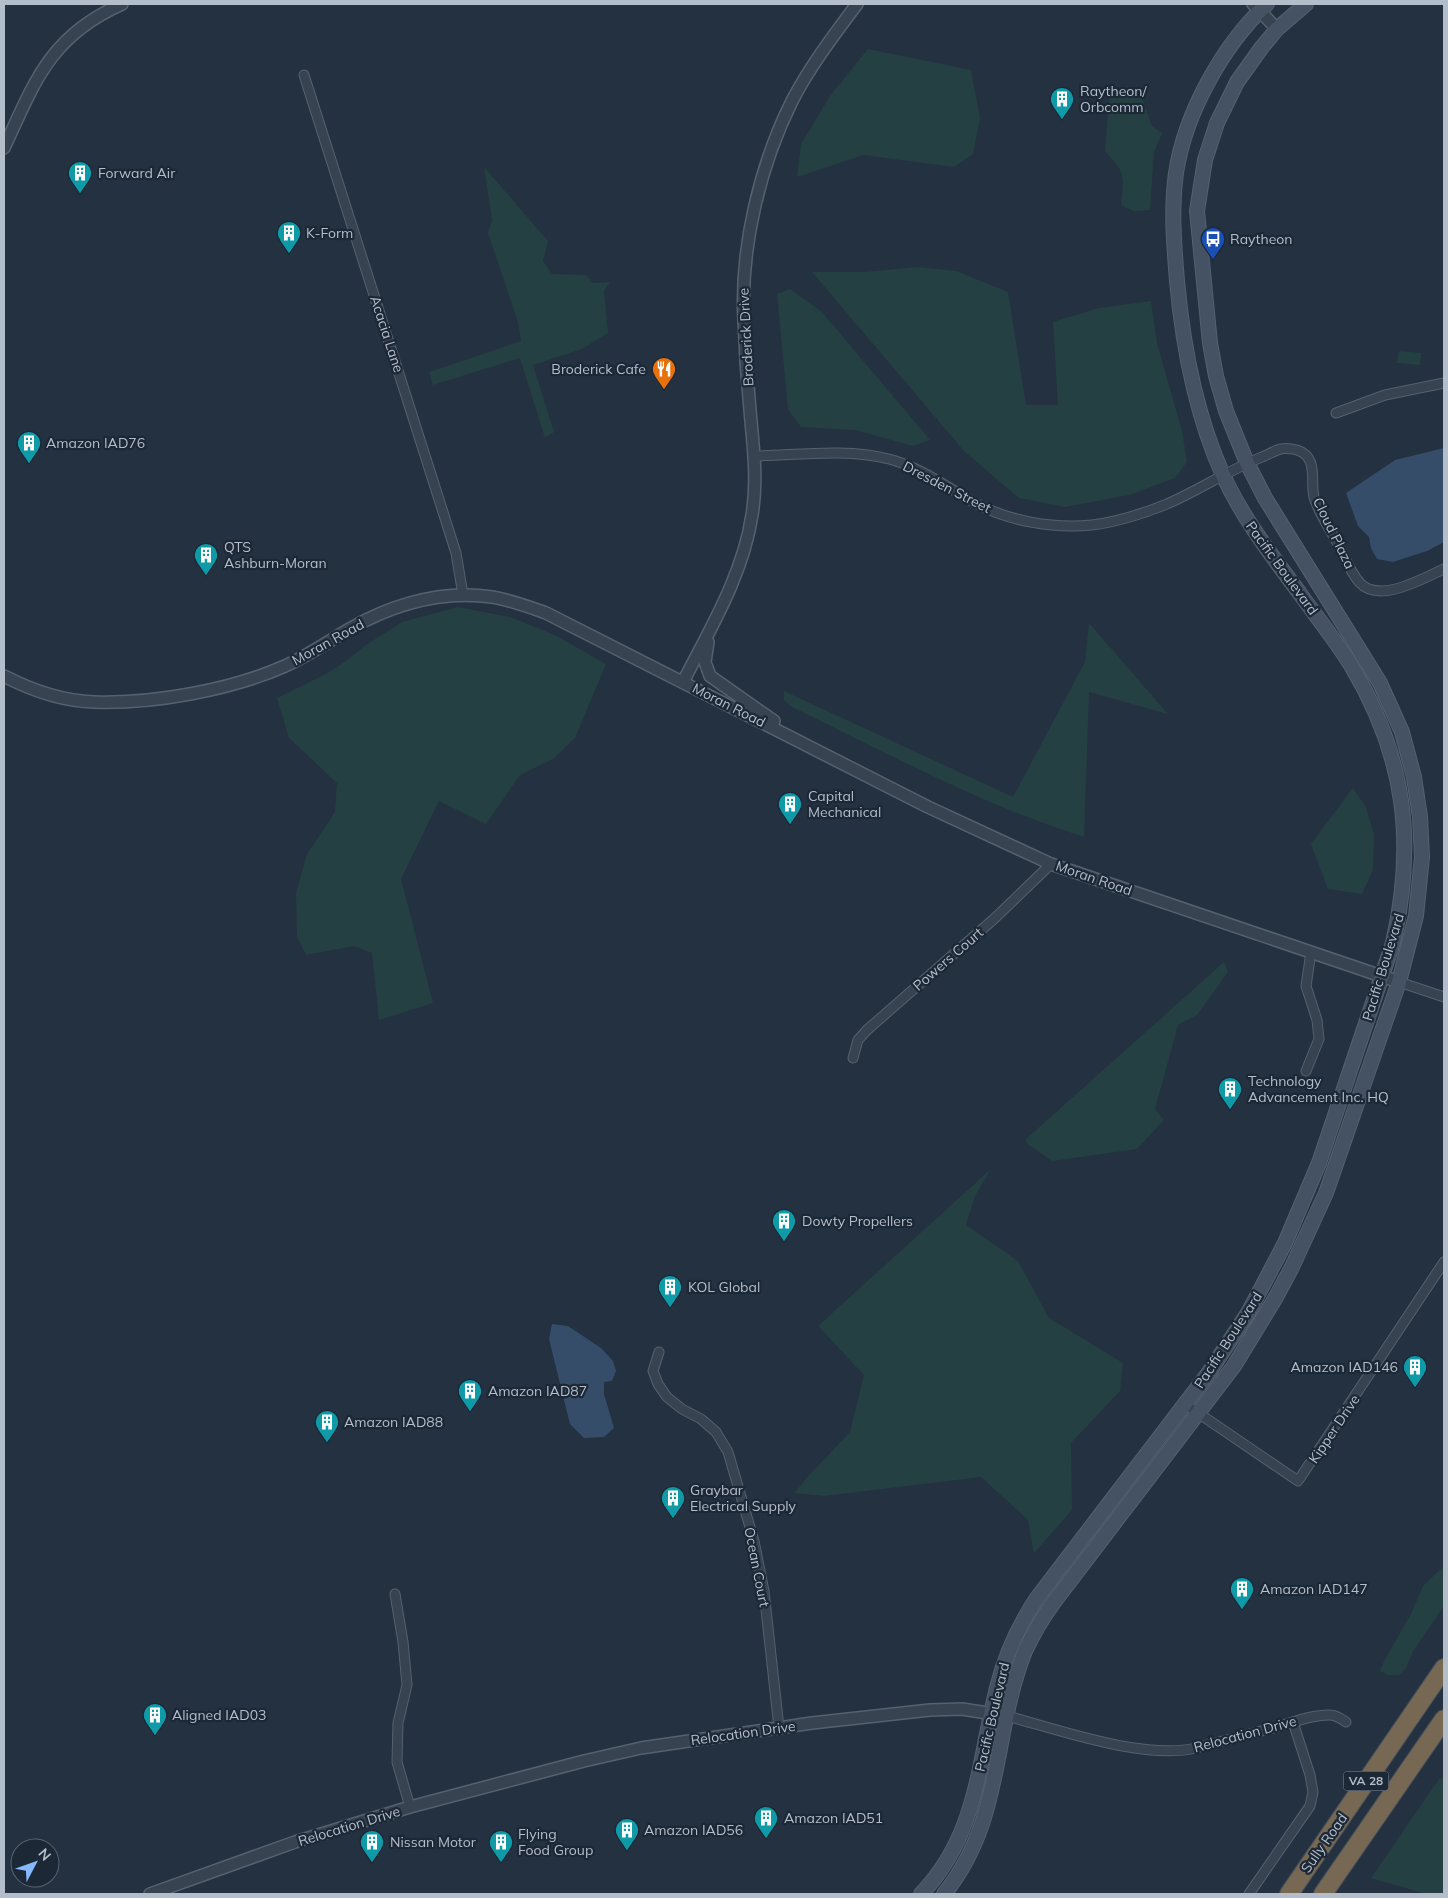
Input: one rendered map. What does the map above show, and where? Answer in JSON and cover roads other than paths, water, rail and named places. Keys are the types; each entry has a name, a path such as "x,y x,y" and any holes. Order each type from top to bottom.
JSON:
{"highway":[{"name":"Sully Road","path":"1289,1894 1444,1668"},
{"name":"Sully Road","path":"1323,1894 1444,1719"}],"main road":[{"name":"Pacific Boulevard","path":"944,1894 962,1869 975,1844 984,1820 992,1795 1007,1716 1025,1652 1046,1613 1234,1366 1276,1297 1304,1241 1326,1193 1399,982 1416,916 1422,857 1420,817 1408,754 1399,725 1380,683 1265,498 1247,463 1226,411 1213,359 1202,276 1198,211 1205,160 1217,122 1237,82 1262,47 1277,30 1306,4"},
{"name":"Pacific Boulevard","path":"921,1894 938,1874 962,1833 976,1790 991,1713 1006,1655 1023,1619 1036,1598 1210,1371 1248,1313 1285,1243 1319,1163 1393,943 1402,901 1405,856 1404,823 1400,792 1389,746 1372,705 1352,667 1245,516 1223,475 1208,437 1187,361 1180,319 1173,235 1176,179 1180,156 1190,122 1212,76 1260,6"}],"street":[{"path":"4,148 33,85 51,56 81,27 101,14 122,4"},
{"name":"Broderick Drive","path":"683,682 727,595 746,543 756,491 743,287 746,252 757,199 775,143 792,100 821,53 857,4"},
{"path":"1260,6 1277,30"},
{"name":"Acacia Lane","path":"304,75 456,553 463,595"},
{"path":"1336,413 1385,395 1444,383"},
{"name":"Cloud Plaza","path":"1247,463 1282,448 1299,450 1308,457 1314,470 1314,497 1352,571 1362,585 1373,591 1394,590 1444,569"},
{"name":"Dresden Street","path":"754,456 838,453 870,455 889,459 919,470 975,503 1006,516 1043,524 1070,526 1104,524 1127,519 1169,503 1247,463"},
{"name":"Moran Road","path":"4,676 20,685 42,692 93,702 148,700 238,683 277,669 308,654 352,628 390,610 428,598 463,595 493,597 520,604 546,614 936,811 1051,864 1444,998"},
{"path":"709,631 705,662 708,672 713,679 812,748"},
{"name":"Powers Court","path":"853,1058 858,1040 868,1030 996,918 1051,864"},
{"path":"1306,1071 1319,1040 1319,1028 1306,986 1311,952"},
{"name":"Kipper Drive","path":"1185,1404 1298,1481 1444,1262"},
{"name":"Ocean Court","path":"659,1352 653,1371 666,1397 682,1409 701,1419 716,1432 728,1452 754,1541 762,1582 779,1728"},
{"path":"395,1594 403,1642 406,1685 398,1723 396,1742 397,1762 410,1808"},
{"name":"Relocation Drive","path":"150,1894 295,1842 410,1808 584,1761 641,1748 779,1728 937,1710 962,1709 1007,1716 1120,1746 1146,1750 1170,1750 1194,1748 1305,1718 1328,1715 1338,1716 1346,1722"},
{"path":"1249,1894 1310,1806 1313,1792 1310,1775 1294,1722"}],"water":[{"path":"1444,448 1444,542 1427,551 1393,562 1377,559 1371,548 1369,537 1358,526 1346,493 1395,460"},
{"path":"552,1324 568,1326 601,1348 613,1361 616,1371 612,1381 604,1382 604,1394 614,1428 604,1437 584,1438 570,1424 549,1339"}],"place":[{"name":"Raytheon/ Orbcomm","path":"1062,120"},
{"name":"Forward Air","path":"80,194"},
{"name":"K-Form","path":"289,254"},
{"name":"Raytheon","path":"1213,260"},
{"name":"Broderick Cafe","path":"664,390"},
{"name":"Amazon IAD76","path":"29,464"},
{"name":"QTS Ashburn-Moran","path":"206,576"},
{"name":"Capital Mechanical","path":"790,825"},
{"name":"Technology Advancement Inc. HQ","path":"1230,1110"},
{"name":"Dowty Propellers","path":"784,1242"},
{"name":"KOL Global","path":"670,1308"},
{"name":"Amazon IAD146","path":"1415,1388"},
{"name":"Amazon IAD87","path":"470,1412"},
{"name":"Amazon IAD88","path":"327,1443"},
{"name":"Graybar Electrical Supply","path":"673,1519"},
{"name":"Amazon IAD147","path":"1242,1610"},
{"name":"Aligned IAD03","path":"155,1736"},
{"name":"Amazon IAD51","path":"766,1839"},
{"name":"Amazon IAD56","path":"627,1851"},
{"name":"Nissan Motor","path":"372,1863"},
{"name":"Flying Food Group","path":"501,1863"}]}
